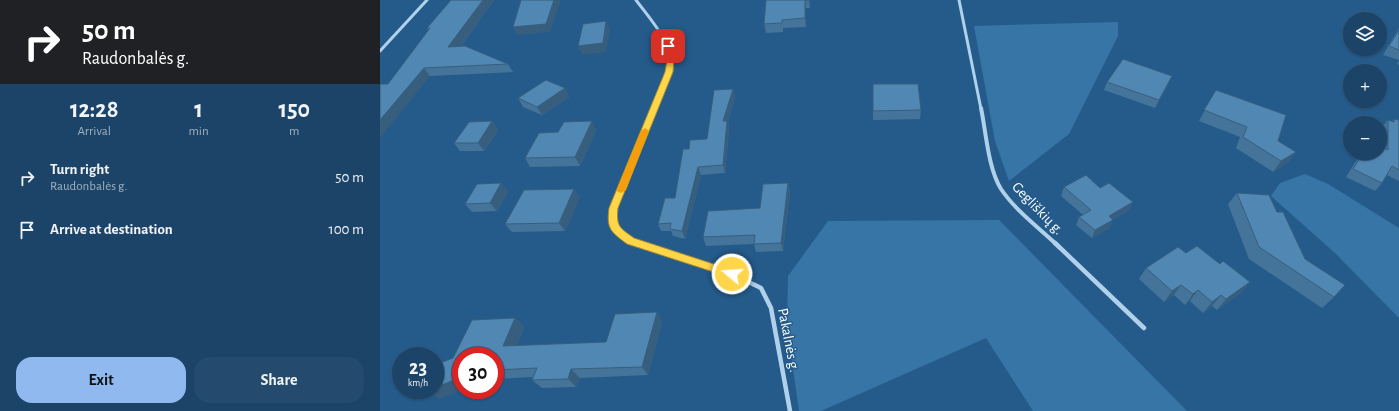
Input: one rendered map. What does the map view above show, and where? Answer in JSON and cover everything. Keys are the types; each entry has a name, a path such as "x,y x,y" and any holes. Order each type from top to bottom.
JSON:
{"street":[{"path":"380,51 427,0"},
{"name":"Pakalnės g.","path":"636,0 668,46 671,60 669,72 614,208 612,221 618,232 631,241 732,274 761,288 771,308 790,411"},
{"name":"Gegliškių g.","path":"959,0 993,169 1001,188 1012,202 1144,328"}],"shaded area":[{"path":"1118,22 1118,36 1069,134 1009,181 995,141 974,26"},
{"path":"1305,174 1328,184 1399,228 1399,318 1336,254 1271,196 1280,183"},
{"path":"999,220 1187,411 1033,411 986,338 821,411 799,411 787,326 788,276 828,221"}],"building":[{"path":"451,0 483,0 448,47 465,46 508,64 424,68 380,120 380,84 388,84 430,28 427,28"},
{"path":"521,0 554,0 546,24 513,27"},
{"path":"766,0 805,0 805,18 782,20 782,23 764,24"},
{"path":"606,21 603,43 578,46 583,24"},
{"path":"1399,30 1399,50 1389,46"},
{"path":"1123,59 1172,76 1159,100 1107,82"},
{"path":"546,80 565,88 537,107 518,98"},
{"path":"873,84 918,84 921,110 873,111"},
{"path":"733,89 723,121 727,121 723,165 698,167 682,231 670,229 671,223 658,224 665,198 675,198 683,149 689,149 690,140 707,139 714,90"},
{"path":"1216,90 1286,115 1278,141 1296,152 1281,161 1243,137 1247,127 1204,110"},
{"path":"1394,119 1399,120 1399,170 1392,166 1382,183 1353,169 1359,160 1387,160 1388,120 1394,122"},
{"path":"492,121 478,143 454,143 469,122"},
{"path":"592,121 575,157 525,158 539,133 558,132 564,122"},
{"path":"1086,175 1100,188 1109,183 1133,202 1109,216 1113,220 1095,230 1079,217 1091,210 1064,187"},
{"path":"501,183 490,203 465,204 477,184"},
{"path":"788,183 781,243 754,244 755,235 703,237 708,211 760,208 763,184"},
{"path":"574,189 559,223 505,224 524,190"},
{"path":"1237,193 1269,195 1277,212 1283,212 1305,259 1345,285 1334,297 1259,247"},
{"path":"1197,246 1220,264 1223,261 1250,282 1226,299 1221,295 1212,302 1198,290 1193,294 1181,285 1172,291 1146,268 1178,247 1186,253"},
{"path":"657,312 642,367 571,369 568,379 532,380 537,368 504,370 504,347 458,347 472,320 515,318 503,346 606,342 615,314"},
{"path":"452,358 452,381 444,384 444,362"}],"slow traffic":[{"path":"621,190 645,131"}],"route":[{"path":"668,46 671,60 669,72 614,208 612,221 618,232 631,241 732,274"}]}
